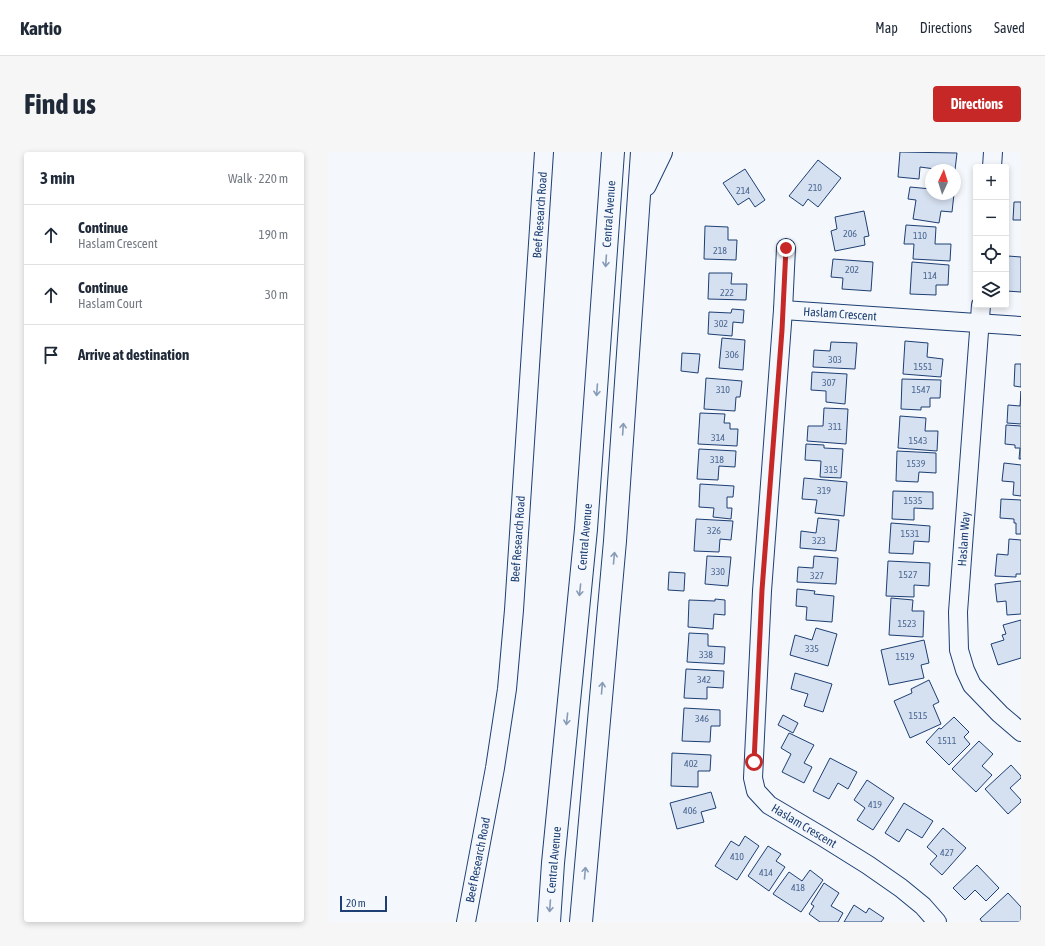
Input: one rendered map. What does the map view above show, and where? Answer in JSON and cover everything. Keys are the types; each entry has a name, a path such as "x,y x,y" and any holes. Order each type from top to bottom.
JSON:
{"main road":[{"name":"Central Avenue","path":"549,922 553,863 588,507 613,152"},
{"path":"581,922 615,541 642,152"},
{"path":"640,195 661,152"}],"street":[{"name":"Beef Research Road","path":"466,922 495,768 507,689 514,610 544,152"},
{"path":"992,164 993,152"},
{"path":"783,310 786,248"},
{"path":"980,323 981,308"},
{"name":"Haslam Crescent","path":"937,922 922,906 901,888 823,837 769,805 756,791 753,778 762,590 783,310 1021,326"},
{"name":"Haslam Way","path":"980,323 958,612 959,650 965,670 972,685 1000,714 1021,732"}],"building":[{"path":"900,152 957,153 956,164 925,164 925,168 920,167 919,179 898,177"},
{"path":"818,160 841,178 818,207 808,199 803,206 789,196"},
{"path":"745,169 765,200 755,207 749,198 738,205 723,183"},
{"path":"910,187 925,188 925,200 953,200 952,212 941,211 939,223 913,219 916,200 908,199"},
{"path":"1014,202 1021,202 1021,220 1013,220"},
{"path":"864,211 869,236 864,237 865,245 835,251 831,231 837,229 835,217"},
{"path":"906,225 936,227 935,244 951,244 950,261 913,259 914,244 904,244"},
{"path":"705,226 728,227 728,240 737,240 736,260 704,259"},
{"path":"1009,256 1021,257 1021,292 1009,291"},
{"path":"833,259 873,262 871,291 842,289 843,278 831,277"},
{"path":"912,262 949,265 948,285 936,285 936,295 910,294"},
{"path":"709,273 732,273 731,284 747,284 746,300 708,299"},
{"path":"732,309 744,310 743,323 733,322 732,336 708,334 709,312 731,313"},
{"path":"722,338 745,340 743,370 719,368"},
{"path":"905,341 928,343 927,357 943,359 941,377 903,374"},
{"path":"831,342 857,343 855,369 813,367 814,350 830,351"},
{"path":"682,353 700,354 698,373 681,371"},
{"path":"1015,364 1021,364 1021,387 1014,386"},
{"path":"812,372 847,374 845,404 826,402 826,391 811,390"},
{"path":"706,378 742,381 740,397 736,397 735,411 704,409"},
{"path":"902,379 941,380 940,398 930,398 930,407 921,407 921,410 901,409"},
{"path":"1021,391 1021,424 1007,423 1008,405 1020,406"},
{"path":"824,408 848,409 846,444 807,441 808,426 823,426"},
{"path":"700,413 725,414 724,423 730,423 730,429 738,429 737,446 698,444"},
{"path":"900,416 926,418 925,431 938,431 937,451 898,448"},
{"path":"1006,425 1021,426 1021,459 1019,459 1020,448 1015,448 1015,445 1005,444"},
{"path":"806,444 824,445 824,448 843,449 841,478 820,477 821,461 805,460"},
{"path":"699,449 736,451 735,467 719,466 718,480 697,479"},
{"path":"897,451 936,453 936,473 919,472 918,482 896,481"},
{"path":"1004,463 1021,465 1021,496 1013,495 1014,482 1002,481"},
{"path":"804,478 847,482 844,516 815,513 817,500 802,499"},
{"path":"700,484 734,486 733,497 727,497 727,508 732,508 731,519 713,517 714,508 699,507"},
{"path":"893,491 933,492 933,509 914,508 914,520 892,519"},
{"path":"1001,499 1021,500 1021,534 1016,534 1016,523 1014,523 1014,519 1000,518"},
{"path":"818,518 839,520 836,551 800,548 801,531 816,533"},
{"path":"696,519 733,521 731,540 720,539 719,552 694,551"},
{"path":"891,523 930,526 929,542 914,541 913,554 889,553"},
{"path":"1009,539 1021,540 1021,574 1016,574 1016,577 995,576 997,554 1008,555"},
{"path":"707,556 731,557 728,586 705,584"},
{"path":"814,556 838,558 836,584 797,582 798,567 813,568"},
{"path":"888,561 930,563 929,586 914,585 914,597 886,596"},
{"path":"669,572 685,573 684,591 668,590"},
{"path":"1021,581 1021,614 1007,615 1006,601 997,602 995,584"},
{"path":"797,589 815,591 814,594 834,596 832,622 806,620 807,607 796,606"},
{"path":"891,598 913,600 912,611 924,611 923,637 889,635"},
{"path":"715,599 725,600 725,615 714,614 713,629 688,627 689,600 715,601"},
{"path":"1021,620 1021,658 998,665 991,644 1004,640 1002,635 1006,634 1003,625"},
{"path":"816,628 837,634 828,666 790,655 795,635 812,640"},
{"path":"689,633 708,634 708,646 725,647 724,664 687,662"},
{"path":"924,640 929,663 921,665 924,678 889,685 881,650"},
{"path":"686,669 724,671 723,688 707,687 707,699 684,698"},
{"path":"795,673 832,684 823,712 804,706 808,694 791,689"},
{"path":"929,680 939,702 933,705 941,724 910,738 894,701 912,693 911,689"},
{"path":"684,708 720,710 720,726 711,726 710,742 682,741"},
{"path":"783,715 798,723 793,733 778,725"},
{"path":"954,717 969,732 964,737 970,744 949,765 926,742 939,728 941,729"},
{"path":"789,733 814,745 804,763 812,767 804,783 782,772 791,754 781,748"},
{"path":"979,741 993,754 982,766 992,775 976,792 952,769"},
{"path":"672,753 711,755 710,771 698,771 698,787 671,786"},
{"path":"830,758 857,772 848,789 838,783 829,799 813,791"},
{"path":"1011,765 1021,776 1021,778 1010,788 1021,800 1021,802 1008,814 985,789"},
{"path":"867,780 894,798 873,830 857,820 865,808 854,800"},
{"path":"711,792 716,808 701,812 704,822 677,829 670,803"},
{"path":"904,803 933,821 922,838 907,829 899,842 885,833"},
{"path":"943,828 966,848 942,875 930,864 937,856 927,847"},
{"path":"745,836 759,846 737,880 715,866 731,841 739,846"},
{"path":"768,846 781,854 776,861 785,867 769,891 748,876"},
{"path":"977,865 999,888 986,901 975,890 965,900 953,888"},
{"path":"810,870 823,880 801,912 773,894 789,872 802,881"},
{"path":"824,883 839,893 831,906 843,913 838,922 820,922 809,914 814,906 811,904"},
{"path":"1008,893 1021,907 1021,922 982,922 980,919"},
{"path":"854,905 866,913 869,908 884,918 881,922 844,922"}],"route":[{"path":"754,762 762,590 782,330 786,248"}]}
